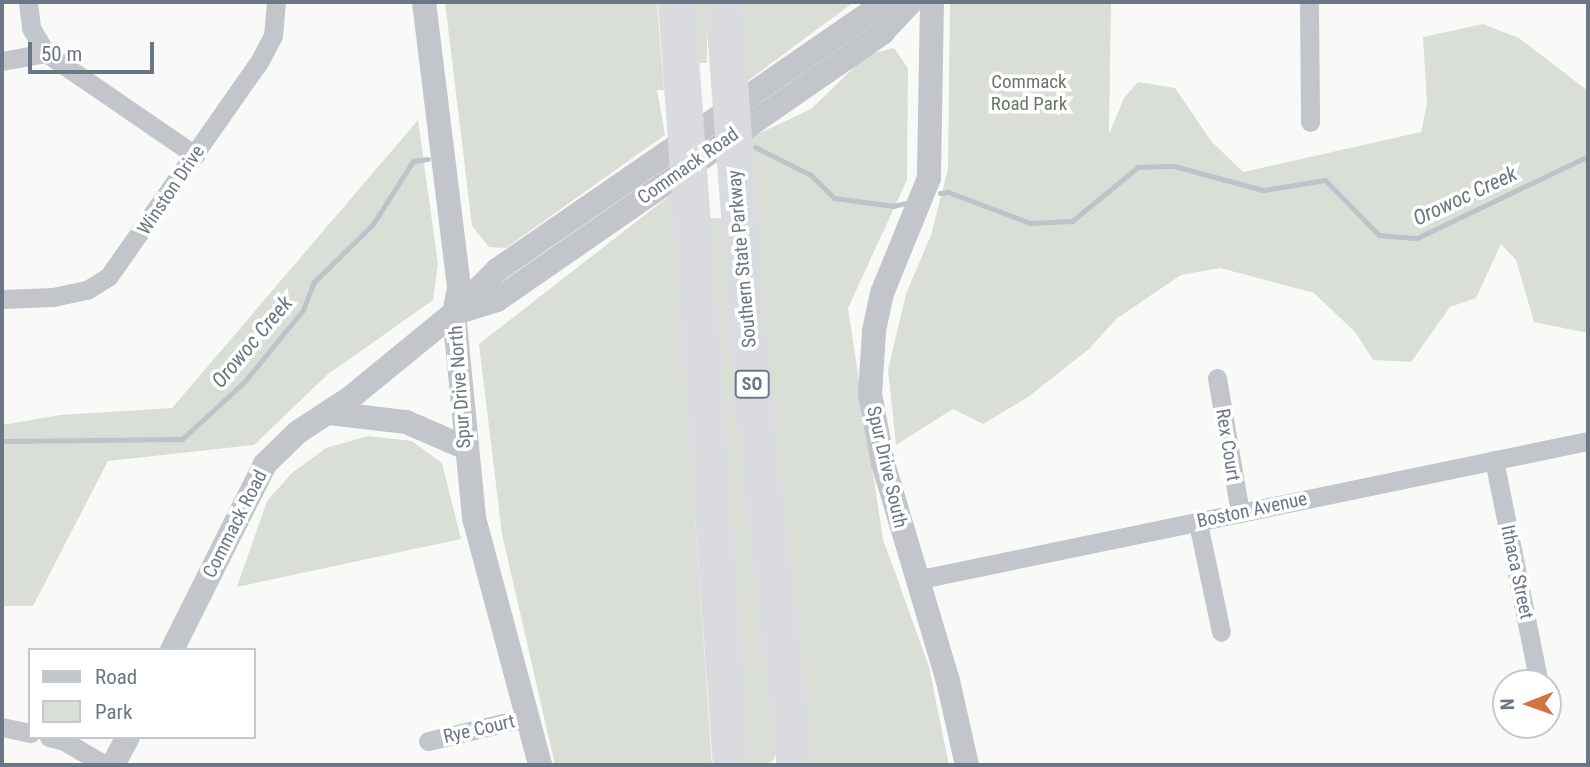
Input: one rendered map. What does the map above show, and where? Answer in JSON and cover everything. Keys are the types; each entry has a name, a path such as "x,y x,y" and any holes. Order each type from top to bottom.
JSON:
{"highway":[{"path":"676,2 731,765"},
{"name":"Southern State Parkway","path":"723,2 754,412 795,765"}],"street":[{"path":"27,2 31,27 46,53 195,155"},
{"name":"Winston Drive","path":"2,299 53,297 87,290 109,276 259,62 273,36 276,2"},
{"name":"Spur Drive North","path":"424,2 459,288 454,313 464,447 474,517 540,765"},
{"name":"Commack Road","path":"454,313 496,300 666,182 752,108 885,2"},
{"name":"Commack Road","path":"173,648 265,464 298,432 329,413 454,313 497,270 663,156 882,33 911,2"},
{"name":"Spur Drive South","path":"932,2 929,178 882,293 874,332 870,394 883,463 948,681 967,765"},
{"path":"1309,2 1310,122"},
{"path":"2,61 46,53"},
{"name":"Rex Court","path":"1217,378 1240,512"},
{"path":"329,413 406,422 464,447"},
{"name":"Boston Avenue","path":"916,580 1588,441"},
{"name":"Ithaca Street","path":"1494,460 1536,669"},
{"path":"1198,523 1222,632"},
{"name":"Rye Court","path":"428,741 529,717"},
{"path":"2,727 28,733"},
{"path":"56,739 105,765"},
{"path":"113,765 127,739"}],"green space":[{"path":"445,2 657,2 664,90 657,90 665,135 506,248 489,247 472,226"},
{"path":"689,2 707,2 707,63 689,63"},
{"path":"736,2 854,2 742,85"},
{"name":"Commack Road Park","path":"950,2 1111,2 1109,134 1124,98 1138,82 1175,88 1211,141 1243,172 1421,132 1427,104 1423,37 1483,24 1519,38 1588,91 1588,333 1534,322 1516,260 1501,244 1476,298 1450,307 1411,362 1373,360 1355,332 1314,293 1220,268 1181,275 1116,319 1089,349 1028,397 983,424 953,409 896,445 888,370 906,294 931,235 948,169"},
{"path":"894,48 908,68 907,180 848,308 883,539 929,667 949,765 808,765 771,460 747,139 811,109 867,55"},
{"path":"418,120 438,264 433,300 327,375 254,445 108,461 33,606 2,606 2,425 60,415 172,408"},
{"path":"673,193 712,765 555,765 502,534 479,344"},
{"path":"722,218 777,751 773,761 761,765 750,764 742,755 704,219"},
{"path":"368,436 412,441 442,463 461,539 237,587 267,501 292,473 326,448"}],"waterway":[{"name":"Orowoc Creek","path":"755,147 811,175 834,198 893,206 910,202"},
{"name":"Orowoc Creek","path":"940,193 948,192 1030,223 1072,221 1138,167 1174,166 1263,190 1325,180 1379,235 1417,238 1588,156"},
{"name":"Orowoc Creek","path":"2,441 182,439 245,381 303,310 314,282 373,224 413,161 428,159"}]}
